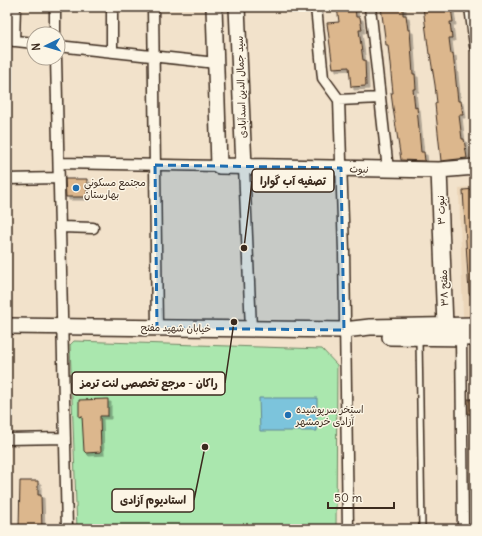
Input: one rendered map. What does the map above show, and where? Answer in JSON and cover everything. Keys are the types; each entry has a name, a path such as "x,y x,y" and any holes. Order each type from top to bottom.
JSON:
{"street":[{"path":"15,7 11,41 26,42"},
{"path":"55,7 55,26"},
{"path":"112,7 112,52"},
{"path":"153,7 157,328"},
{"path":"59,163 219,166 214,7"},
{"name":"سید جمال الدین اسدآبادی","path":"237,7 244,167"},
{"path":"316,7 323,78 339,100 340,168 344,251 348,529"},
{"path":"370,7 388,170"},
{"path":"470,7 475,46"},
{"path":"66,47 216,63"},
{"path":"56,66 67,529"},
{"path":"339,100 380,98"},
{"path":"219,142 224,151 232,153 238,150 243,140"},
{"name":"نبوت","path":"219,166 388,170 439,170 475,167"},
{"path":"244,167 251,329"},
{"name":"نبوت ۳","path":"439,170 442,250"},
{"path":"7,179 59,178"},
{"path":"61,228 93,228"},
{"name":"مفتح ۳۸","path":"442,250 445,326"},
{"name":"خیابان شهید مفتح","path":"7,326 344,330 370,327 475,326"},
{"name":"خیابان شهید مفتح","path":"344,330 370,337 468,338"},
{"path":"463,529 468,338"},
{"path":"7,439 65,438"}],"lane":[{"path":"419,337 422,529"}],"highlighted area":[{"path":"155,165 341,168 344,330 157,328"}],"shaded area":[{"path":"475,186 475,318 463,318 459,188"}],"green space":[{"path":"74,341 322,349 337,365 336,529 77,529 70,345"}],"water":[{"name":"استخر سرپوشیده آزادی خرمشهر","path":"259,398 317,398 317,431 260,431"}],"building":[{"path":"337,7 355,7 356,17 360,17 362,30 359,30 363,60 365,60 366,86 351,87 349,67 333,68 327,23 339,22"},
{"path":"381,7 403,7 403,15 406,15 408,30 410,30 413,74 415,74 416,89 413,89 415,108 417,107 421,152 424,152 425,161 401,160 391,93 393,93 388,45 386,45"},
{"path":"423,7 451,8 453,22 450,22 452,38 449,38 451,54 453,53 458,101 461,101 463,115 459,115 462,139 464,139 467,158 441,161 435,104 437,103 435,85 429,54"},
{"name":"مجتمع مسکونی بهارستان","path":"65,179 87,179 87,197 66,197"},
{"path":"475,189 475,294 469,294 463,190"},
{"path":"108,399 108,416 100,416 101,452 86,453 84,451 82,416 79,417 79,400"},
{"path":"468,399 475,400 475,414 468,414"},
{"path":"20,481 38,481 38,495 41,495 42,529 19,529"}],"place":[{"name":"مجتمع مسکونی بهارستان","path":"76,188"},
{"name":"تصفیه آب گوارا","path":"244,248"},
{"name":"راکان - مرجع تخصصی لنت ترمز","path":"234,322"},
{"name":"استخر سرپوشیده آزادی خرمشهر","path":"288,415"},
{"name":"استادیوم آزادی","path":"205,447"}]}
